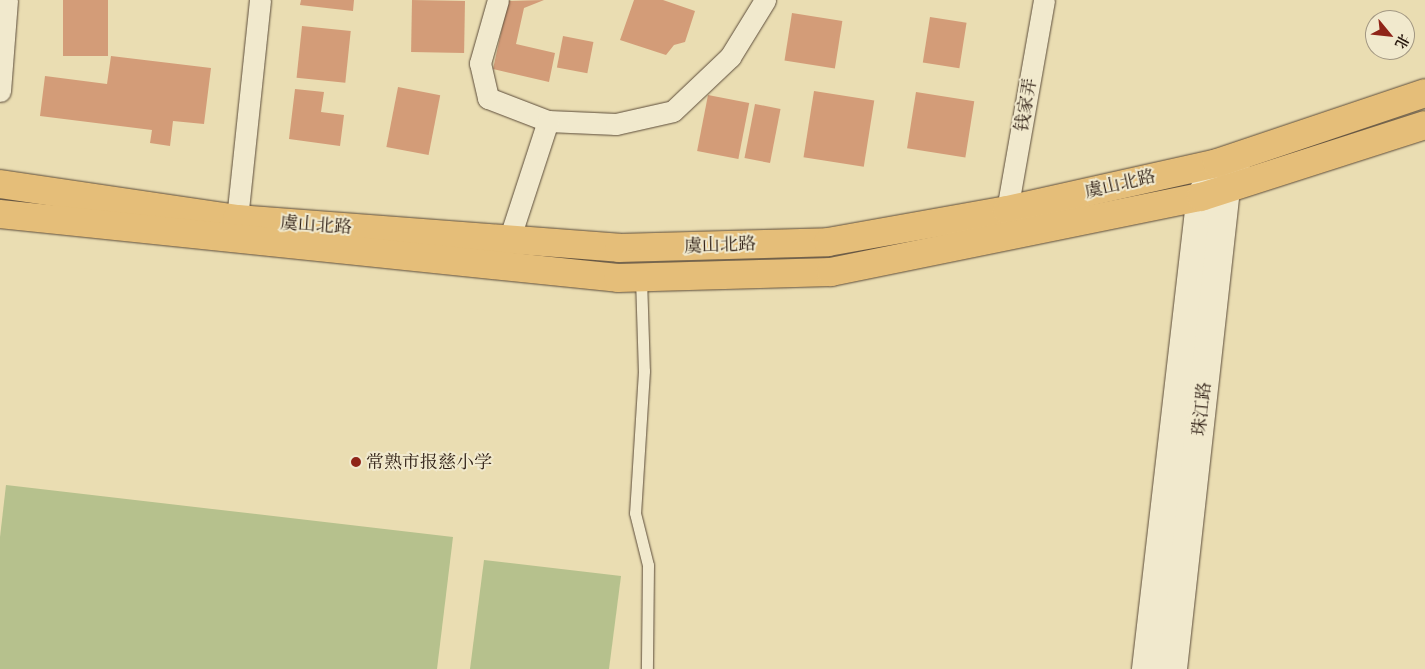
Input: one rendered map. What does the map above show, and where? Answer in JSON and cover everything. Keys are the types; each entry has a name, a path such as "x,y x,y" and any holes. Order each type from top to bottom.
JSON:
{"main road":[{"name":"虞山北路","path":"0,184 237,219 619,248 828,242 1007,210 1217,163 1425,93"},
{"name":"虞山北路","path":"0,214 618,278 831,272 1214,194 1425,125"},
{"name":"珠江路","path":"1146,669 1214,194 1243,153"},
{"name":"珠江路","path":"1173,669 1217,163"}],"street":[{"path":"0,91 7,0"},
{"path":"237,219 260,0"},
{"path":"498,0 480,63 488,98 548,121 616,124 674,111 730,57 765,0"},
{"name":"钱家弄","path":"1007,210 1044,0"},
{"path":"509,240 548,121"}],"lane":[{"path":"642,278 644,371 635,512 648,565 647,669"}],"green space":[{"path":"6,485 453,537 437,669 0,669 0,537"},
{"path":"484,560 621,576 609,669 470,669"}],"building":[{"path":"63,0 108,0 108,56 63,56"},
{"path":"301,0 354,0 353,11 300,5"},
{"path":"412,0 465,1 464,53 411,52"},
{"path":"544,0 524,8 516,44 555,53 549,82 493,69 508,1"},
{"path":"634,0 663,0 695,11 685,42 674,45 666,55 620,40"},
{"path":"792,13 842,21 835,68 784,60"},
{"path":"930,17 967,23 959,68 923,62"},
{"path":"302,26 351,31 345,83 297,78"},
{"path":"563,36 593,42 587,73 557,67"},
{"path":"111,56 211,68 204,124 173,121 170,146 150,143 152,130 40,116 45,76 107,84"},
{"path":"398,87 440,95 429,155 386,147"},
{"path":"295,89 324,92 321,112 344,115 340,146 289,139"},
{"path":"814,91 874,101 864,167 804,157"},
{"path":"916,92 974,101 965,158 907,148"},
{"path":"708,95 749,103 738,159 697,151"},
{"path":"755,104 781,109 770,163 745,158"}],"place":[{"name":"常熟市报慈小学","path":"356,462"}]}
